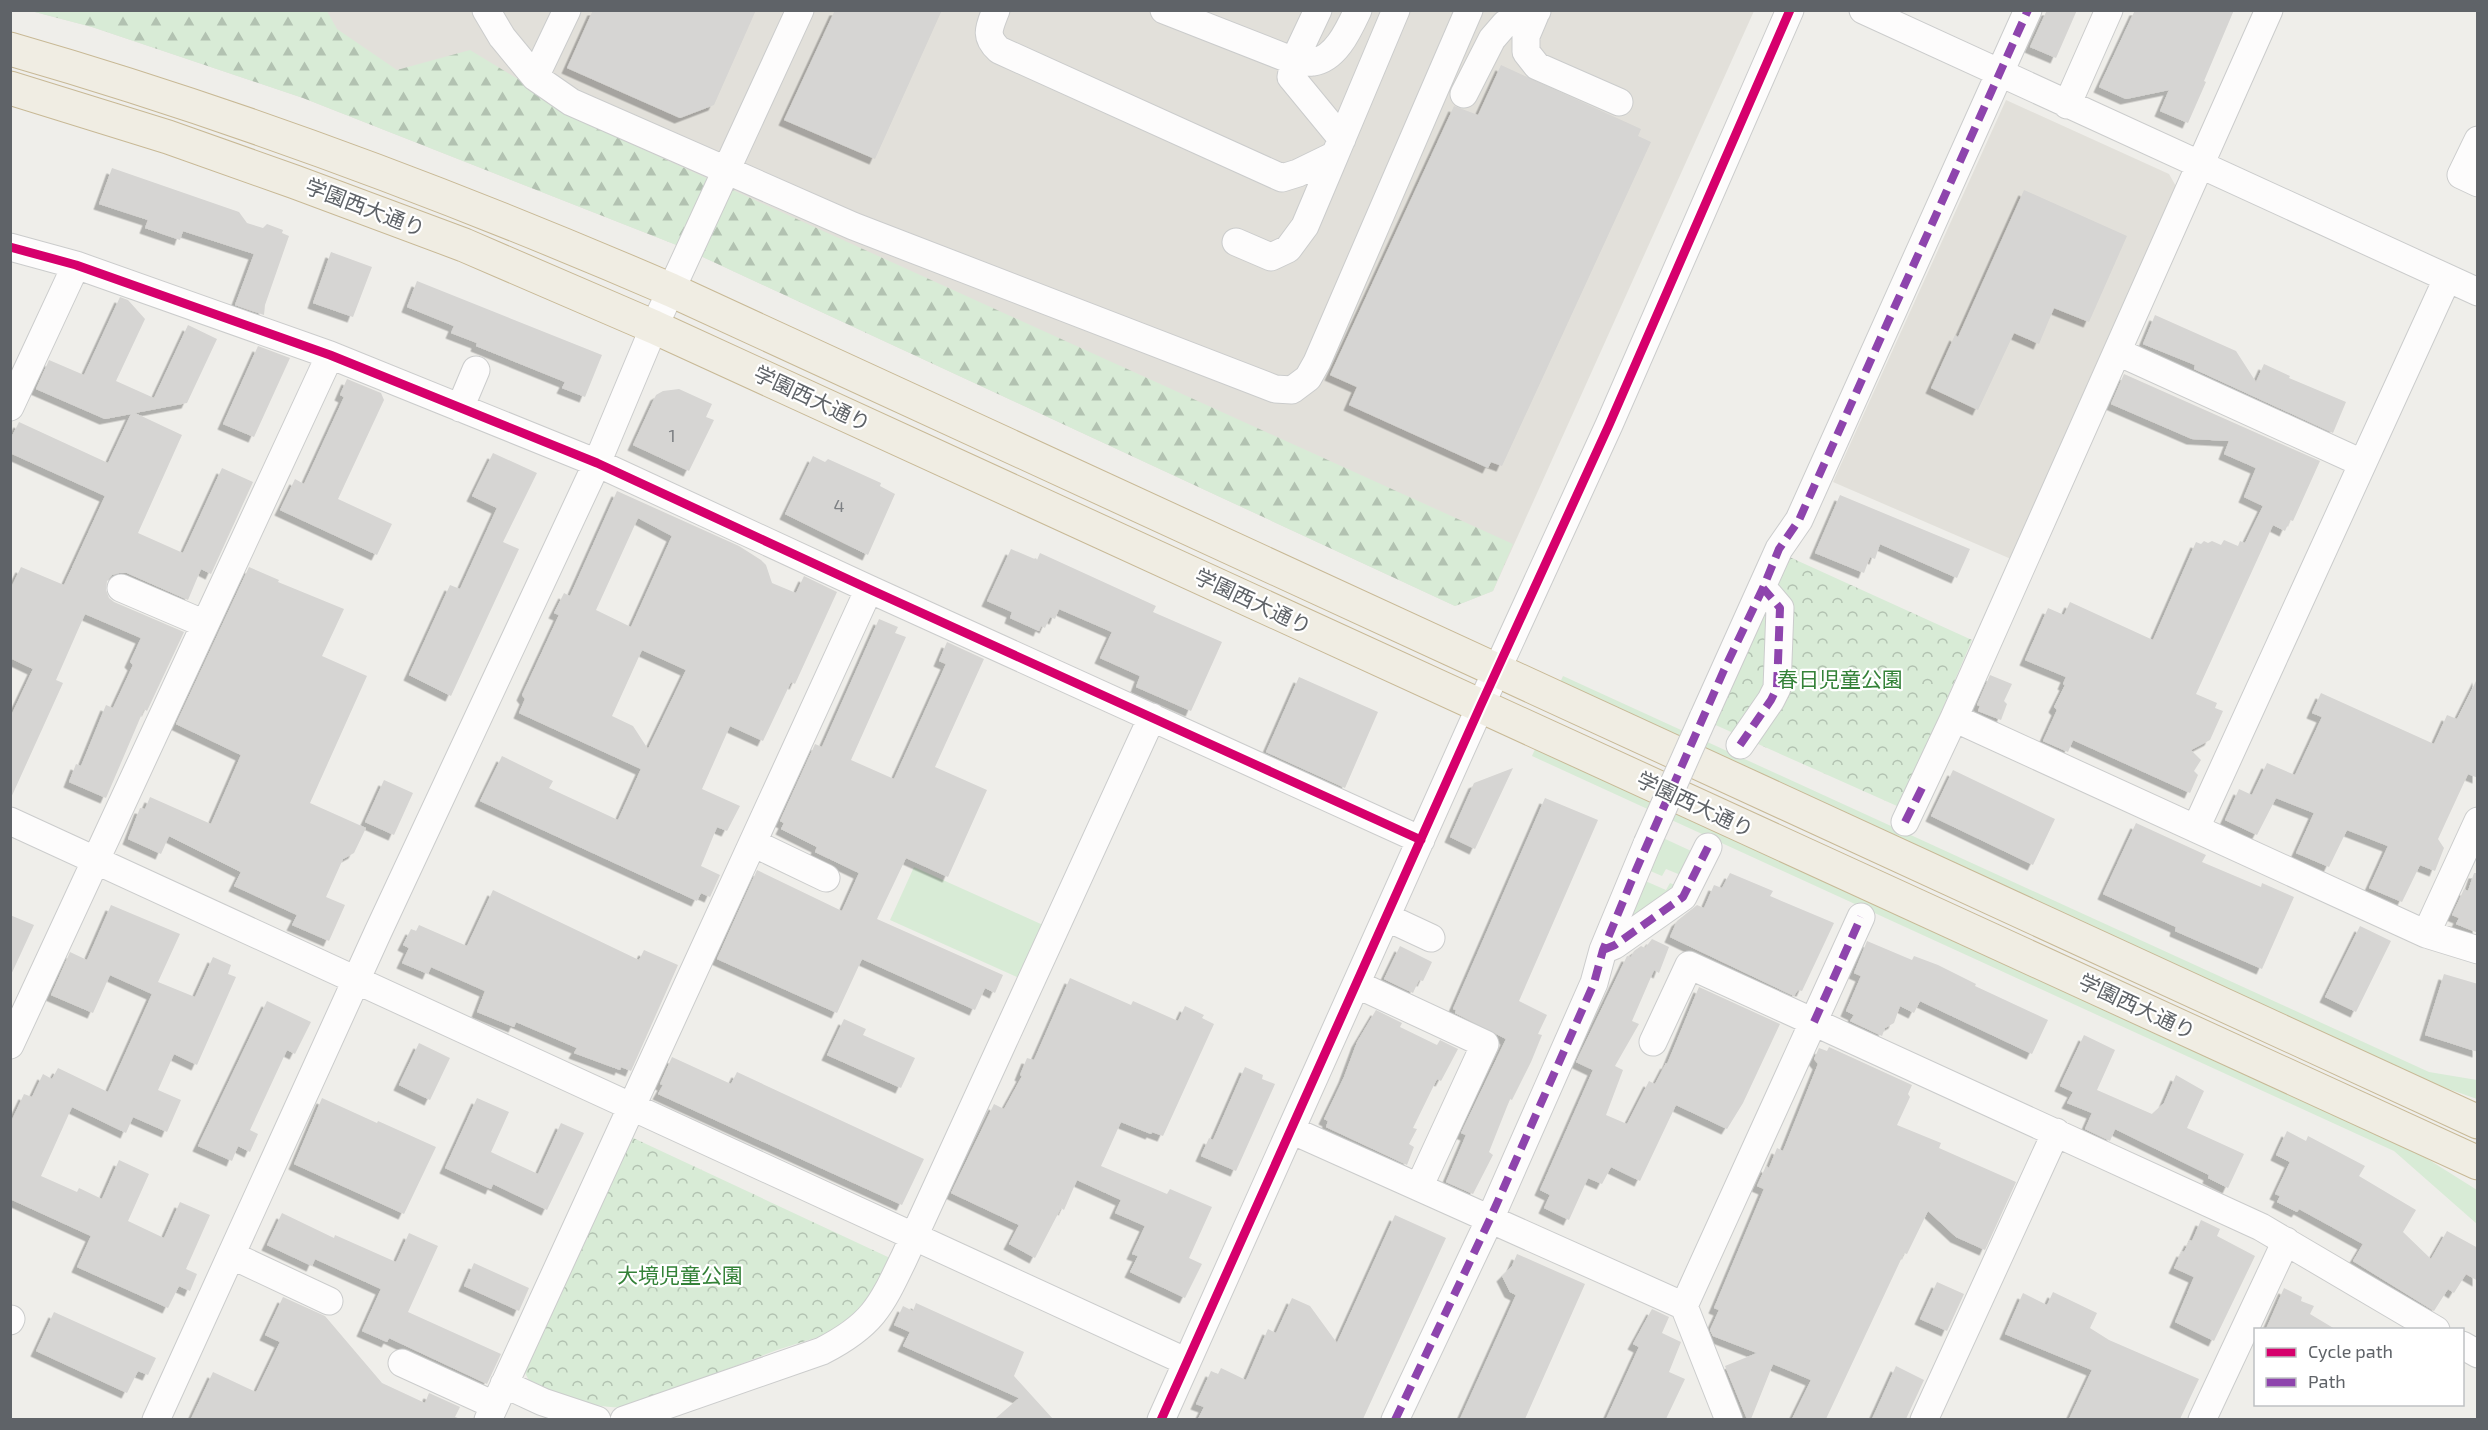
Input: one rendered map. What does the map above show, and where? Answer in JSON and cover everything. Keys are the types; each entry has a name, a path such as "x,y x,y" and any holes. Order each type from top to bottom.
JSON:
{"highway":[{"name":"学園西大通り","path":"10,49 176,100 323,151 480,209 671,290 2478,1122"},
{"name":"学園西大通り","path":"10,88 168,137 464,245 654,327 2475,1163"}],"street":[{"path":"486,10 502,37 536,77 571,102 725,172 852,226 1275,389 1292,390 1308,378 1317,362 1468,10"},
{"path":"536,77 567,10"},
{"path":"156,1419 597,463 654,327 800,10"},
{"path":"996,10 987,30 990,42 999,50 1282,178 1298,173 1338,147"},
{"path":"1164,10 1294,61 1311,63 1324,59 1347,34 1358,10"},
{"path":"1318,10 1294,61 1291,77 1338,147"},
{"path":"1236,242 1271,257 1288,249 1305,226 1396,10"},
{"path":"1163,1419 1480,707 1609,425 1790,10"},
{"path":"1863,10 2000,75 2478,292"},
{"path":"1395,1419 1490,1219 1594,983 1603,950 1703,718 1779,549 1799,520 2028,10"},
{"path":"2067,105 2109,10"},
{"path":"1905,822 1954,718 2269,10"},
{"path":"1464,94 1492,39 1505,24 1537,11"},
{"path":"1537,11 1526,36 1526,52 1537,66 1619,102"},
{"path":"2478,140 2461,175 2478,183"},
{"path":"10,247 76,265 330,354 472,420 597,463 1421,840"},
{"path":"10,407 76,265"},
{"path":"2196,828 2447,279"},
{"path":"2118,352 2362,463"},
{"path":"10,1045 330,354"},
{"path":"472,420 477,370"},
{"path":"121,588 205,624"},
{"path":"1740,745 1772,700 1777,688 1780,608 1763,588"},
{"path":"495,1403 869,589"},
{"path":"624,1419 822,1351 849,1337 866,1323 890,1287 1152,717"},
{"path":"1954,718 2426,934 2478,950"},
{"path":"10,821 1187,1362"},
{"path":"2426,934 2478,821"},
{"path":"753,843 826,878"},
{"path":"1603,950 1615,945 1683,897 1708,847"},
{"path":"1386,917 1431,938"},
{"path":"1684,1306 1861,917"},
{"path":"1653,1042 1689,965 2261,1227 2434,1328"},
{"path":"1356,984 1485,1044 1420,1185"},
{"path":"1291,1130 1420,1185 1684,1306 1729,1419"},
{"path":"1923,1419 2056,1132"},
{"path":"2202,1419 2286,1241"},
{"path":"231,1255 329,1301"},
{"path":"2464,1346 2478,1354"},
{"path":"402,1363 495,1403 553,1405 597,1419"}],"shaded area":[{"path":"31,11 1754,11 1493,591 1455,606 679,246 303,98 92,27"},
{"path":"2006,100 2169,174 2177,188 2011,559 1833,482"}],"green space":[{"path":"31,11 327,11 337,29 397,70 470,50 605,132 1513,544 1493,591 1455,606 679,246 303,98 92,27"},
{"name":"春日児童公園","path":"1785,555 1972,640 1908,790 1906,810 1711,723"},
{"path":"1563,676 2429,1072 2477,1080 2477,1099 2420,1079 1559,685"},
{"path":"1536,747 2399,1141 2477,1190 2477,1224 2394,1151 1532,756"},
{"path":"1663,838 1700,855 1688,878 1666,869 1662,876 1648,870"},
{"path":"914,867 1043,925 1019,978 890,920"},
{"path":"1643,880 1666,890 1670,883 1682,888 1623,935"},
{"name":"大境児童公園","path":"629,1136 890,1258 875,1291 855,1316 834,1332 777,1350 629,1407 590,1404 529,1381 523,1368"}],"building":[{"path":"593,10 756,10 714,105 680,118 567,68"},
{"path":"835,10 942,10 875,159 784,120"},
{"path":"2047,10 2077,10 2056,58 2030,47"},
{"path":"2135,10 2234,10 2188,123 2160,111 2169,90 2126,99 2099,87"},
{"path":"1501,65 1641,129 1638,136 1651,142 1502,466 1491,462 1488,468 1349,405 1357,387 1330,375 1454,106 1478,115"},
{"path":"112,168 239,212 247,223 263,228 267,224 283,230 282,233 289,236 265,305 264,315 235,305 254,254 183,231 180,240 145,228 148,220 99,204"},
{"path":"2024,190 2127,236 2089,322 2054,308 2039,344 2014,333 1978,410 1931,388 1955,335 1958,337"},
{"path":"331,252 372,267 353,317 313,303"},
{"path":"417,281 602,355 585,397 562,388 565,382 476,346 477,343 451,333 454,326 407,307"},
{"path":"120,297 128,300 145,319 116,381 154,398 188,325 217,339 187,403 135,413 182,435 138,533 183,553 222,468 253,482 211,574 201,569 188,600 127,573 112,575 107,581 106,590 109,598 114,602 184,632 147,711 144,709 106,798 69,782 76,764 81,766 106,705 113,708 133,665 130,662 141,638 85,614 56,680 63,683 10,800 10,718 33,669 10,658 10,590 21,567 64,585 105,496 10,453 10,440 19,422 108,463 131,414 105,419 36,389 49,360 84,375"},
{"path":"2155,315 2236,351 2256,382 2264,364 2290,376 2289,378 2346,402 2333,433 2194,369 2195,365 2143,344"},
{"path":"258,346 290,358 254,437 223,424"},
{"path":"2124,374 2320,461 2293,521 2290,520 2285,531 2273,525 2196,694 2217,703 2215,708 2223,711 2210,740 2191,750 2201,760 2194,771 2198,775 2190,793 2073,740 2068,752 2043,741 2057,710 2054,707 2065,685 2063,684 2066,677 2025,660 2048,608 2064,615 2070,602 2153,640 2196,542 2201,544 2204,541 2208,543 2212,541 2221,545 2224,540 2238,546 2240,541 2245,543 2263,506 2244,497 2256,468 2224,454 2229,441 2192,439 2111,404"},
{"path":"347,379 381,393 384,400 338,499 392,524 377,555 280,510 295,479 304,484 344,397 340,395"},
{"path":"679,389 712,404 706,417 714,420 689,471 633,445 656,395 663,391"},
{"path":"493,453 537,473 503,542 519,549 451,696 409,675 450,585 460,589 497,508 472,496"},
{"path":"813,456 825,462 828,459 881,483 880,486 895,494 868,555 785,514"},
{"path":"617,491 739,546 766,565 772,583 796,593 804,576 837,592 795,684 791,682 763,741 730,726 702,789 740,806 727,831 717,827 701,866 720,875 710,897 701,893 697,901 480,801 502,756 553,781 549,788 618,820 641,769 519,713 525,699 522,695 559,615 554,613 564,593 570,596","holes":["638,518 672,536 631,627 596,610","642,650 686,670 648,749 633,726 612,716"]},
{"path":"1840,495 1970,549 1957,578 1880,544 1875,559 1870,557 1864,573 1815,553"},
{"path":"1011,549 1037,560 1040,553 1156,606 1153,612 1222,642 1191,711 1136,687 1140,676 1100,658 1112,632 1059,609 1055,619 1050,617 1045,628 1041,626 1039,631 1010,618 1012,612 987,601"},
{"path":"249,567 279,580 278,582 344,609 322,656 367,676 310,803 366,828 354,853 343,859 326,897 345,905 329,941 292,925 297,915 234,886 241,872 169,836 161,854 128,839 140,808 145,809 150,797 211,824 241,755 176,724"},
{"path":"879,619 898,627 895,633 906,637 851,760 894,779 946,664 939,661 947,642 984,659 935,767 987,790 948,877 906,858 877,919 1003,975 995,993 985,988 975,1010 862,959 837,1013 717,959 757,870 842,911 859,873 815,852 817,847 781,829 784,823 780,821 815,744 822,747"},
{"path":"1990,675 2012,684 2004,701 2007,704 2001,720 1978,711 1980,706 1977,705"},
{"path":"1299,677 1378,712 1345,788 1266,752"},
{"path":"2478,677 2478,778 2468,774 2438,839 2444,848 2435,871 2420,865 2402,902 2369,888 2388,846 2347,830 2329,867 2296,853 2314,813 2276,798 2257,835 2225,820 2239,789 2252,795 2267,763 2295,775 2322,717 2312,713 2321,693 2434,744 2447,715 2457,719"},
{"path":"1513,768 1475,849 1450,837 1474,783"},
{"path":"1953,770 2055,819 2033,865 1931,816"},
{"path":"384,780 413,793 394,835 365,822"},
{"path":"1545,798 1598,820 1519,1001 1547,1015 1538,1034 1542,1035 1531,1062 1512,1100 1510,1099 1489,1152 1493,1155 1473,1194 1446,1182 1466,1135 1461,1133 1506,1039 1455,1013 1456,1010 1453,1009"},
{"path":"2136,823 2206,855 2202,862 2261,887 2262,883 2294,897 2262,969 2175,931 2176,927 2103,894"},
{"path":"1730,873 1773,891 1770,896 1834,923 1802,991 1798,990 1794,996 1670,937 1677,921 1697,905 1704,908 1714,885 1722,888"},
{"path":"2474,873 2478,873 2478,933 2456,924 2459,918 2452,915 2464,889 2468,891"},
{"path":"493,890 639,960 644,950 678,965 631,1071 621,1067 620,1070 574,1053 577,1048 516,1022 514,1027 477,1012 485,991 431,967 428,974 402,963 409,948 403,945 411,929 416,931 419,925 467,946"},
{"path":"111,905 180,934 158,982 195,997 213,957 231,965 228,974 236,977 197,1065 174,1054 158,1090 181,1100 167,1132 133,1117 126,1133 72,1107 41,1176 77,1192 79,1188 102,1199 119,1160 149,1174 128,1221 164,1238 180,1202 210,1215 186,1269 197,1274 190,1291 179,1286 168,1308 77,1267 91,1236 10,1199 10,1124 24,1094 32,1097 43,1074 52,1079 58,1068 108,1092 152,994 110,975 93,1013 51,995 70,952 87,960"},
{"path":"10,915 34,925 10,977"},
{"path":"2360,926 2391,941 2356,1012 2325,997"},
{"path":"1652,939 1669,947 1659,973 1654,970 1632,1021 1639,1024 1615,1066 1623,1070 1606,1115 1627,1124 1649,1081 1655,1084 1667,1064 1699,987 1780,1024 1743,1103 1727,1129 1676,1105 1640,1181 1611,1167 1602,1184 1588,1178 1569,1220 1544,1208 1550,1195 1540,1190 1593,1070 1576,1062 1627,956 1631,957 1634,951 1641,946 1645,948"},
{"path":"1867,941 1912,960 1914,956 1938,965 1976,984 1975,986 2048,1020 2032,1054 1920,1001 1914,1013 1900,1006 1894,1023 1885,1028 1882,1036 1850,1021 1854,1015 1846,1011 1861,976 1854,973"},
{"path":"1400,946 1432,962 1423,981 1419,980 1413,993 1384,979"},
{"path":"2444,974 2478,984 2478,1052 2425,1035"},
{"path":"1070,978 1131,1005 1133,1001 1178,1021 1185,1006 1204,1015 1202,1018 1214,1024 1163,1136 1152,1132 1151,1134 1121,1122 1101,1166 1167,1194 1170,1189 1212,1207 1189,1258 1202,1264 1185,1298 1130,1272 1138,1256 1132,1254 1145,1226 1115,1213 1121,1200 1077,1180 1064,1210 1061,1208 1035,1258 1009,1244 1019,1225 951,1193 994,1104 1004,1109 1022,1076 1020,1075 1027,1058 1034,1060"},
{"path":"267,1001 311,1022 295,1054 287,1050 250,1130 258,1134 250,1152 238,1146 232,1161 198,1146"},
{"path":"1376,1010 1402,1023 1400,1027 1437,1045 1440,1040 1458,1049 1441,1081 1437,1079 1413,1128 1417,1129 1409,1144 1414,1147 1407,1165 1326,1127 1328,1121 1324,1119 1344,1077 1357,1042"},
{"path":"844,1019 866,1029 863,1035 915,1058 901,1088 827,1055"},
{"path":"2084,1035 2115,1050 2097,1090 2152,1114 2164,1103 2176,1075 2204,1091 2187,1128 2244,1154 2228,1188 2208,1178 2209,1175 2115,1129 2110,1141 2085,1129 2092,1113 2067,1103 2073,1092 2060,1086"},
{"path":"419,1043 450,1058 430,1100 399,1085"},
{"path":"1829,1047 1912,1085 1908,1094 1910,1097 1897,1125 1941,1143 1939,1148 2016,1182 1985,1250 1956,1237 1928,1211 1907,1254 1904,1253 1826,1419 1792,1419 1811,1380 1773,1364 1751,1419 1747,1419 1725,1366 1757,1353 1713,1336 1710,1330 1719,1310 1714,1308 1764,1189 1757,1186 1766,1166 1769,1168 1777,1148 1783,1151 1818,1064 1814,1059 1819,1048 1827,1051"},
{"path":"672,1057 731,1084 737,1072 924,1159 902,1205 658,1094"},
{"path":"1245,1067 1263,1075 1262,1079 1275,1084 1236,1171 1201,1156 1209,1138 1213,1140"},
{"path":"322,1098 436,1147 404,1214 294,1164"},
{"path":"477,1098 509,1112 491,1152 538,1174 561,1123 584,1133 547,1210 493,1184 491,1189 445,1168"},
{"path":"2287,1131 2306,1141 2308,1136 2365,1166 2359,1176 2416,1210 2403,1232 2431,1259 2447,1231 2478,1248 2478,1281 2466,1274 2454,1293 2448,1289 2434,1311 2353,1261 2363,1244 2299,1209 2297,1212 2277,1202 2280,1196 2275,1194 2290,1162 2276,1155"},
{"path":"282,1213 334,1238 335,1235 396,1262 409,1233 438,1246 408,1312 501,1354 487,1384 389,1338 387,1342 362,1331 381,1289 315,1259 312,1266 267,1245"},
{"path":"1395,1215 1446,1238 1363,1419 1198,1419 1204,1407 1196,1404 1211,1371 1218,1374 1221,1368 1246,1380 1268,1329 1276,1333 1292,1298 1310,1306 1337,1343"},
{"path":"2201,1220 2220,1229 2217,1236 2255,1256 2214,1341 2175,1322 2194,1277 2174,1268 2182,1251 2184,1252 2190,1240 2192,1241"},
{"path":"1517,1254 1585,1284 1525,1419 1460,1419 1516,1295 1510,1292 1502,1276 1512,1266"},
{"path":"474,1263 529,1288 519,1311 464,1286"},
{"path":"1937,1282 1964,1294 1947,1331 1920,1319"},
{"path":"2284,1288 2302,1297 2301,1301 2314,1306 2310,1314 2333,1328 2266,1328"},
{"path":"2053,1292 2097,1313 2090,1328 2109,1340 2199,1379 2180,1419 2069,1419 2092,1370 2005,1334 2023,1293 2047,1305"},
{"path":"283,1297 325,1316 382,1383 425,1403 429,1393 460,1407 455,1417 461,1419 191,1419 213,1372 256,1392 280,1342 265,1335"},
{"path":"916,1303 1024,1352 1014,1376 1053,1419 995,1419 1019,1398 903,1346 910,1332 894,1325 903,1306 913,1311"},
{"path":"1652,1309 1669,1317 1662,1333 1681,1342 1669,1372 1685,1379 1666,1419 1606,1419 1639,1347 1633,1344"},
{"path":"54,1312 156,1358 148,1375 138,1371 127,1393 36,1351"},
{"path":"1896,1366 1924,1380 1906,1419 1872,1419"}],"marked path":[{"path":"1395,1420 1490,1219 1594,983 1603,950 1636,870 1724,670 1779,549 1799,520 2028,10"},
{"path":"1740,745 1777,688 1780,608 1763,588"},
{"path":"1905,822 1922,788"},
{"path":"1603,950 1615,945 1683,897 1708,847"},
{"path":"1814,1022 1861,917"}],"cycle path":[{"path":"1161,1420 1480,707 1609,425 1790,10"},
{"path":"10,247 76,265 330,355 597,463 1421,840"}]}
